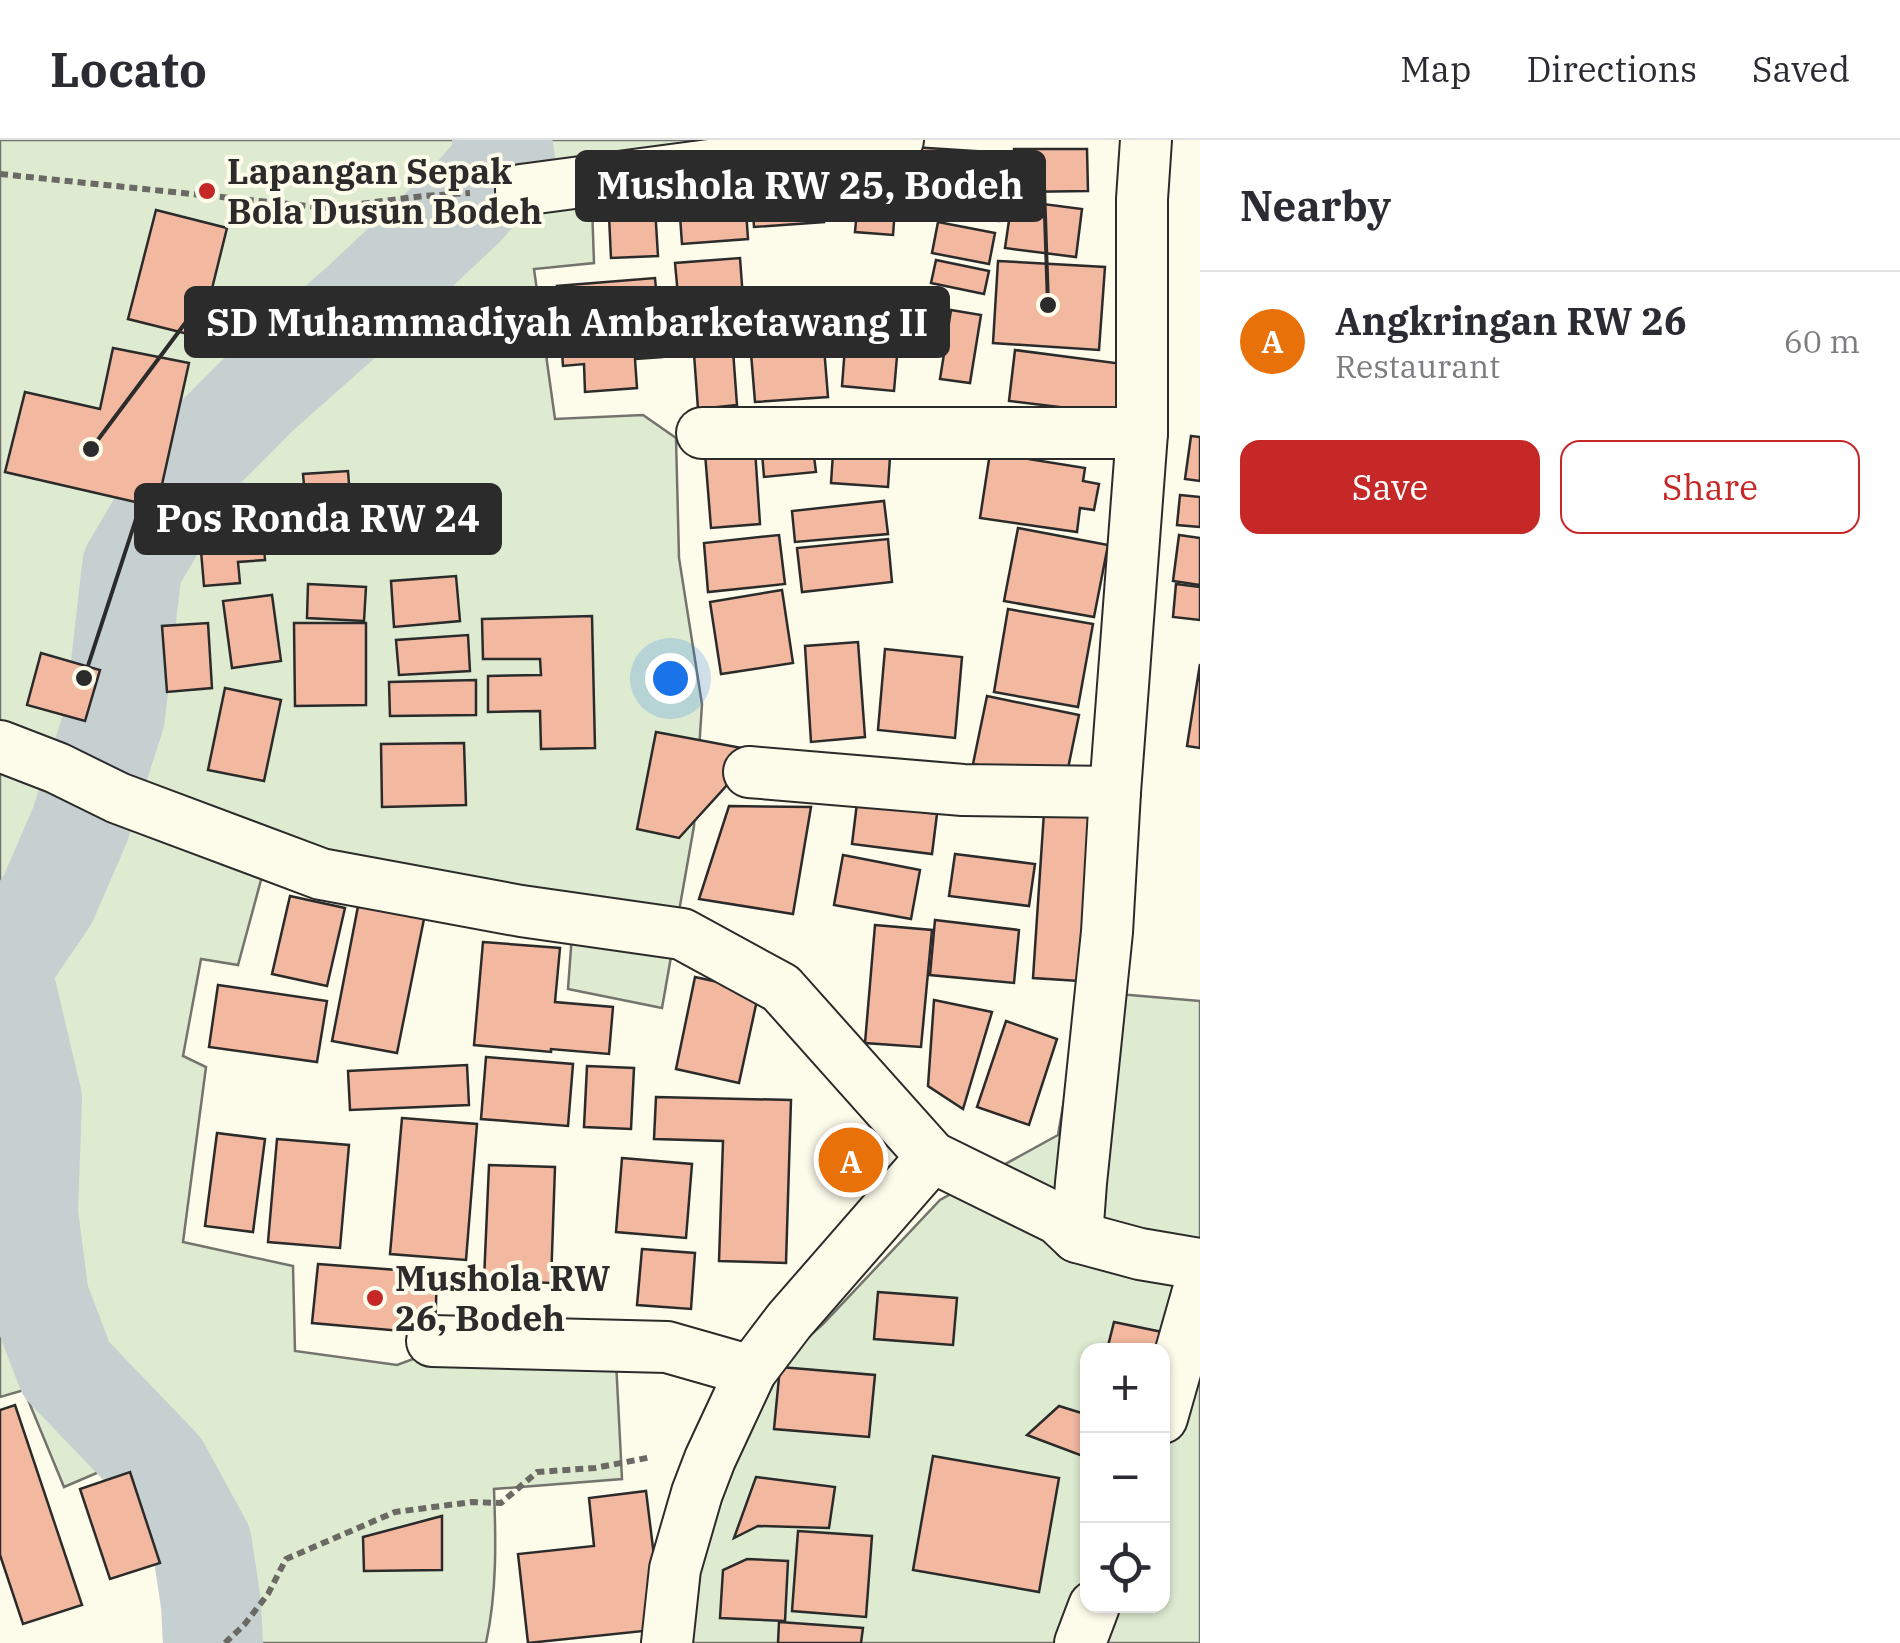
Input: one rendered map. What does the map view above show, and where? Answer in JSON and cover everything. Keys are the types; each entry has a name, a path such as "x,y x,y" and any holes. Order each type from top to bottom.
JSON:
{"street":[{"path":"521,190 898,140"},
{"path":"1077,1237 1107,932 1142,433 1142,200 1146,140"},
{"path":"702,432 1142,433"},
{"path":"0,746 118,798 321,874 470,903 682,934 781,988 932,1158 1058,1219 1077,1237 1140,1254 1200,1264"},
{"path":"749,772 963,790 1115,792"},
{"path":"667,1643 675,1569 697,1493 752,1372 789,1321 932,1158"},
{"path":"1170,1390 1200,1284"},
{"path":"432,1341 666,1347 752,1372"},
{"path":"1080,1643 1091,1613"}],"path":[{"path":"0,174 327,208 423,196"},
{"path":"226,1643 268,1594 286,1559 395,1512 472,1502 501,1503 537,1472 595,1468 685,1450 710,1459"}],"green space":[{"path":"0,140 742,140 591,176 594,263 534,269 555,419 643,415 676,438 679,558 702,704 694,826 662,1008 568,989 575,893 351,864 278,841 261,880 238,965 201,959 183,1056 206,1067 183,1242 293,1266 295,1351 397,1365 424,1355 616,1361 622,1479 494,1489 494,1586 486,1643 184,1643 185,1581 143,1471 127,1460 64,1487 24,1390 0,1397"},
{"path":"1083,991 1200,1001 1200,1643 686,1643 689,1579 736,1446 789,1354 823,1324 940,1200 1058,1135"}],"building":[{"path":"912,147 1004,153 999,221 908,215"},
{"path":"1014,149 1087,149 1088,191 1014,192"},
{"path":"862,155 899,158 893,235 855,232"},
{"path":"821,175 824,222 754,227 751,180"},
{"path":"654,191 658,256 611,258 608,195"},
{"path":"745,196 748,239 682,244 679,202"},
{"path":"1012,200 1082,209 1076,257 1005,248"},
{"path":"156,210 227,228 200,337 128,319"},
{"path":"938,222 995,233 989,264 932,253"},
{"path":"740,258 744,312 680,317 675,263"},
{"path":"936,260 989,271 984,294 931,283"},
{"path":"998,261 1105,267 1099,350 993,343"},
{"path":"655,278 662,357 635,359 637,388 585,392 584,364 563,366 557,286"},
{"path":"849,294 902,299 894,391 842,386"},
{"path":"821,310 828,397 755,402 748,316"},
{"path":"951,310 981,315 970,383 940,379"},
{"path":"731,323 737,405 698,409 692,326"},
{"path":"113,348 189,363 157,507 5,472 25,392 100,409"},
{"path":"1015,350 1123,364 1117,414 1009,401"},
{"path":"1191,436 1200,437 1200,481 1185,479"},
{"path":"755,449 760,524 711,528 705,453"},
{"path":"813,449 816,472 764,477 762,453"},
{"path":"833,453 890,457 888,487 831,483"},
{"path":"990,453 1085,468 1083,481 1099,484 1094,510 1080,508 1077,532 980,518"},
{"path":"348,471 353,536 309,539 303,474"},
{"path":"1180,495 1200,497 1200,527 1177,525"},
{"path":"884,501 888,534 795,542 792,511"},
{"path":"261,511 265,560 238,562 240,583 204,586 198,516"},
{"path":"1018,528 1108,545 1094,617 1004,601"},
{"path":"779,535 785,584 708,592 704,543"},
{"path":"1179,535 1200,538 1200,585 1173,581"},
{"path":"888,539 892,582 802,592 797,548"},
{"path":"456,576 460,621 394,627 391,581"},
{"path":"308,584 366,587 364,621 307,618"},
{"path":"1176,584 1200,587 1200,620 1173,617"},
{"path":"782,590 793,663 721,674 710,602"},
{"path":"272,595 281,661 232,668 223,601"},
{"path":"1008,609 1093,624 1078,707 994,692"},
{"path":"592,616 595,748 541,749 540,711 488,712 488,676 541,675 540,659 483,659 482,619"},
{"path":"208,623 212,688 167,692 162,626"},
{"path":"294,623 366,623 366,705 295,706"},
{"path":"468,635 470,671 399,675 396,640"},
{"path":"858,642 865,737 811,742 805,646"},
{"path":"885,649 962,657 955,738 878,730"},
{"path":"41,653 100,670 85,721 27,705"},
{"path":"1200,664 1200,748 1187,746"},
{"path":"476,680 476,715 390,716 389,682"},
{"path":"225,688 281,700 264,781 208,770"},
{"path":"987,696 1079,715 1065,783 973,764"},
{"path":"656,732 758,751 679,838 637,829"},
{"path":"464,743 466,805 382,807 381,744"},
{"path":"857,803 937,814 932,854 852,844"},
{"path":"729,806 811,807 793,914 699,899"},
{"path":"1044,812 1090,816 1079,981 1033,978"},
{"path":"955,854 1035,864 1029,906 949,896"},
{"path":"843,855 920,870 911,919 834,905"},
{"path":"290,896 345,908 327,986 272,974"},
{"path":"360,896 426,909 397,1053 332,1041"},
{"path":"935,920 1019,930 1014,983 930,975"},
{"path":"875,925 932,930 921,1047 865,1043"},
{"path":"483,942 560,948 555,1002 613,1007 609,1054 474,1045"},
{"path":"695,977 759,991 739,1083 676,1069"},
{"path":"218,985 327,1001 317,1062 209,1047"},
{"path":"934,1000 992,1012 963,1109 928,1086"},
{"path":"1006,1021 1057,1039 1029,1125 977,1107"},
{"path":"486,1057 573,1064 568,1126 481,1119"},
{"path":"467,1065 469,1105 350,1110 348,1071"},
{"path":"587,1066 634,1068 631,1129 584,1127"},
{"path":"656,1097 791,1100 786,1263 719,1261 723,1141 654,1139"},
{"path":"402,1118 477,1124 466,1260 390,1254"},
{"path":"217,1133 265,1139 253,1232 205,1226"},
{"path":"277,1139 349,1145 340,1248 268,1242"},
{"path":"622,1158 692,1164 686,1238 616,1232"},
{"path":"489,1165 555,1167 551,1283 484,1280"},
{"path":"642,1249 695,1253 691,1309 637,1305"},
{"name":"Mushola RW 26, Bodeh","path":"318,1264 437,1273 435,1334 312,1323"},
{"path":"878,1292 957,1298 953,1345 874,1339"},
{"path":"1114,1322 1167,1333 1164,1343 1109,1343"},
{"path":"780,1367 875,1375 869,1437 774,1429"},
{"path":"15,1405 82,1605 23,1624 0,1555 0,1410"},
{"path":"1059,1406 1080,1413 1080,1455 1027,1435"},
{"path":"933,1456 1059,1478 1039,1592 913,1570"},
{"path":"130,1472 160,1563 110,1579 80,1489"},
{"path":"756,1477 835,1487 829,1528 758,1526 734,1538"},
{"path":"646,1491 663,1629 528,1643 518,1554 594,1546 589,1498"},
{"path":"442,1516 442,1570 364,1571 363,1537"},
{"path":"798,1531 872,1536 866,1617 792,1611"},
{"path":"747,1559 788,1561 785,1621 720,1618 723,1570"},
{"path":"779,1622 863,1628 861,1643 778,1643"}],"waterway":[{"path":"213,1643 202,1544 160,1467 66,1369 39,1298 28,1213 32,1099 1,968 48,899 80,825 115,716 132,567 198,455 261,392 465,206 505,160 502,140"}],"place":[{"name":"Lapangan Sepak Bola Dusun Bodeh","path":"207,191"},
{"name":"Mushola RW 25, Bodeh","path":"1048,305"},
{"name":"SD Muhammadiyah Ambarketawang II","path":"91,449"},
{"name":"Pos Ronda RW 24","path":"84,678"},
{"name":"Angkringan RW 26","path":"851,1160"},
{"name":"Mushola RW 26, Bodeh","path":"375,1298"}]}
